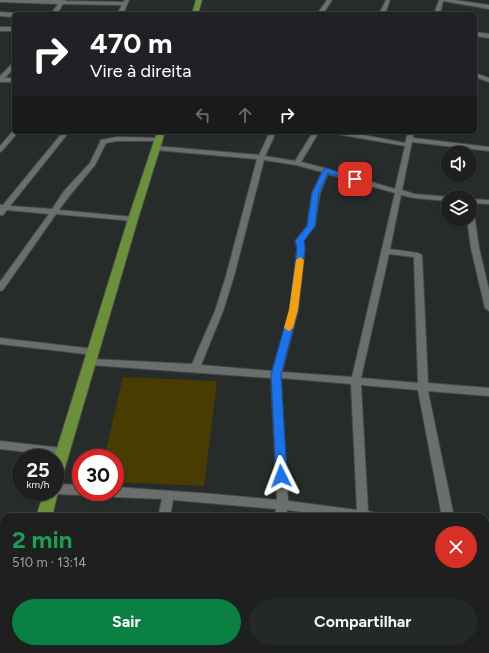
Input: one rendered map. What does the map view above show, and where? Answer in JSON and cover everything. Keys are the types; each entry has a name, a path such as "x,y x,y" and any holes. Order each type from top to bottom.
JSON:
{"main road":[{"path":"196,12 199,0"},
{"path":"63,449 133,219 159,140"},
{"path":"45,513 48,501"}],"street":[{"path":"321,12 330,0"},
{"path":"383,12 388,0"},
{"path":"438,12 441,0"},
{"path":"446,0 489,7"},
{"path":"0,1 126,2 121,12"},
{"path":"55,12 62,1"},
{"path":"0,14 12,15"},
{"path":"0,29 12,29"},
{"path":"477,34 489,36"},
{"path":"0,79 12,66"},
{"path":"477,76 489,80"},
{"path":"0,79 12,80"},
{"path":"0,150 13,134"},
{"path":"2,209 64,134"},
{"path":"195,368 219,311 230,276 261,157 272,134"},
{"path":"297,163 315,134"},
{"path":"358,134 489,149"},
{"path":"0,288 67,193 93,164 103,141 117,139 159,140 297,163 420,197 441,198"},
{"path":"363,513 356,381 386,251 409,139"},
{"path":"281,513 283,505 276,375 294,310 301,248 300,241 311,226 316,193 326,170"},
{"path":"477,201 489,202"},
{"path":"2,209 133,219"},
{"path":"472,226 489,308"},
{"path":"386,251 418,250 423,388 447,513"},
{"path":"0,341 92,357 195,368 423,388 489,392"},
{"path":"0,445 35,449"},
{"path":"124,492 283,505 347,513"},
{"path":"165,513 169,495"}],"shaded area":[{"path":"123,377 217,381 204,486 124,482 124,449 106,449"}],"slow traffic":[{"path":"289,328 294,310 300,260"}],"route":[{"path":"281,476 276,375 294,310 301,248 300,241 311,226 314,212 313,204 326,170 355,179"}]}
